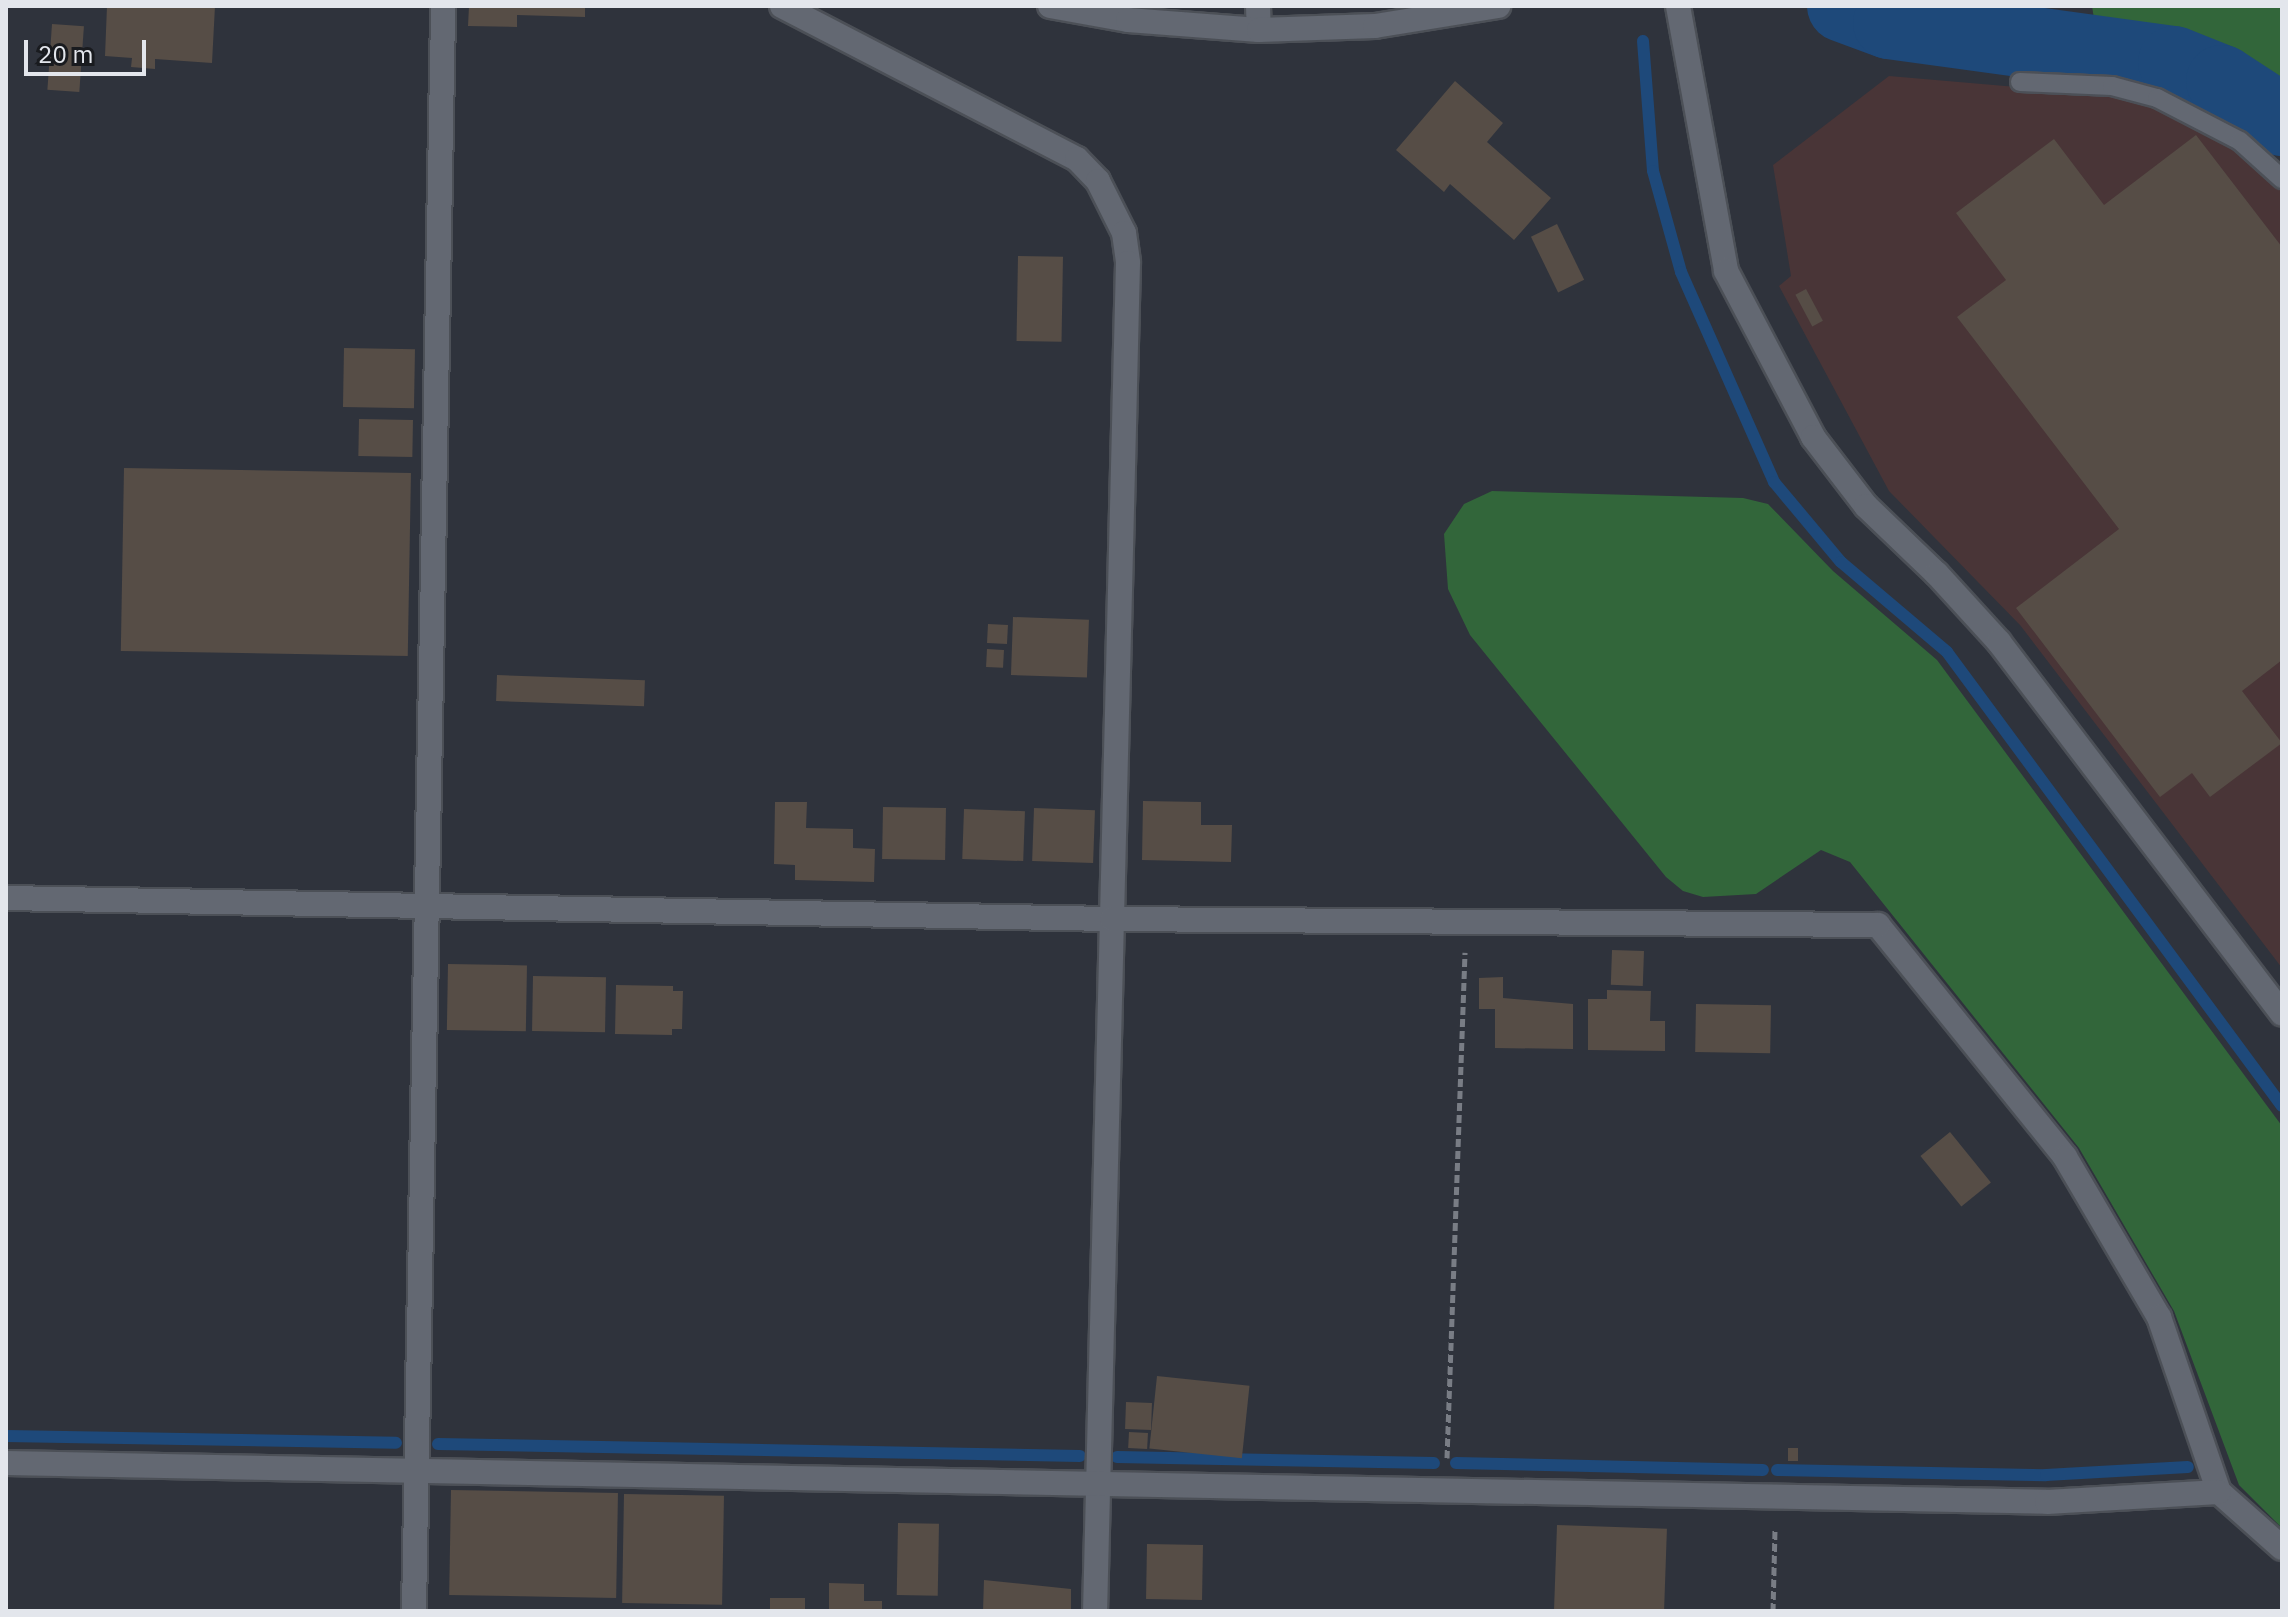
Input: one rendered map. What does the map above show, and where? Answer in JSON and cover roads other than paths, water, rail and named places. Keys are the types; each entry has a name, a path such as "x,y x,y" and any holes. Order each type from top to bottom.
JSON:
{"street":[{"path":"414,1611 443,6"},
{"path":"782,6 1077,159 1098,181 1124,233 1128,263 1095,1611"},
{"path":"1050,6 1128,20 1259,18 1375,26 1498,6"},
{"path":"1678,6 1726,271 1813,437 1866,506 1999,642 2282,1014"},
{"path":"6,898 1112,919 1878,925 2065,1157 2159,1317 2219,1492 2282,1548"},
{"path":"6,1463 2047,1502 2219,1492"}],"lane":[{"path":"2020,82 2081,82 2157,98 2240,141 2282,179"}],"waterway":[{"path":"1843,6 1889,23 2174,62 2222,81 2282,120"},
{"path":"1643,41 1653,171 1681,272 1774,482 1841,562 1947,652 2282,1106"},
{"path":"6,1436 396,1443"},
{"path":"438,1444 1080,1456"},
{"path":"1117,1457 1434,1463"},
{"path":"1456,1463 1763,1470"},
{"path":"1777,1470 2046,1475 2188,1467"}]}
